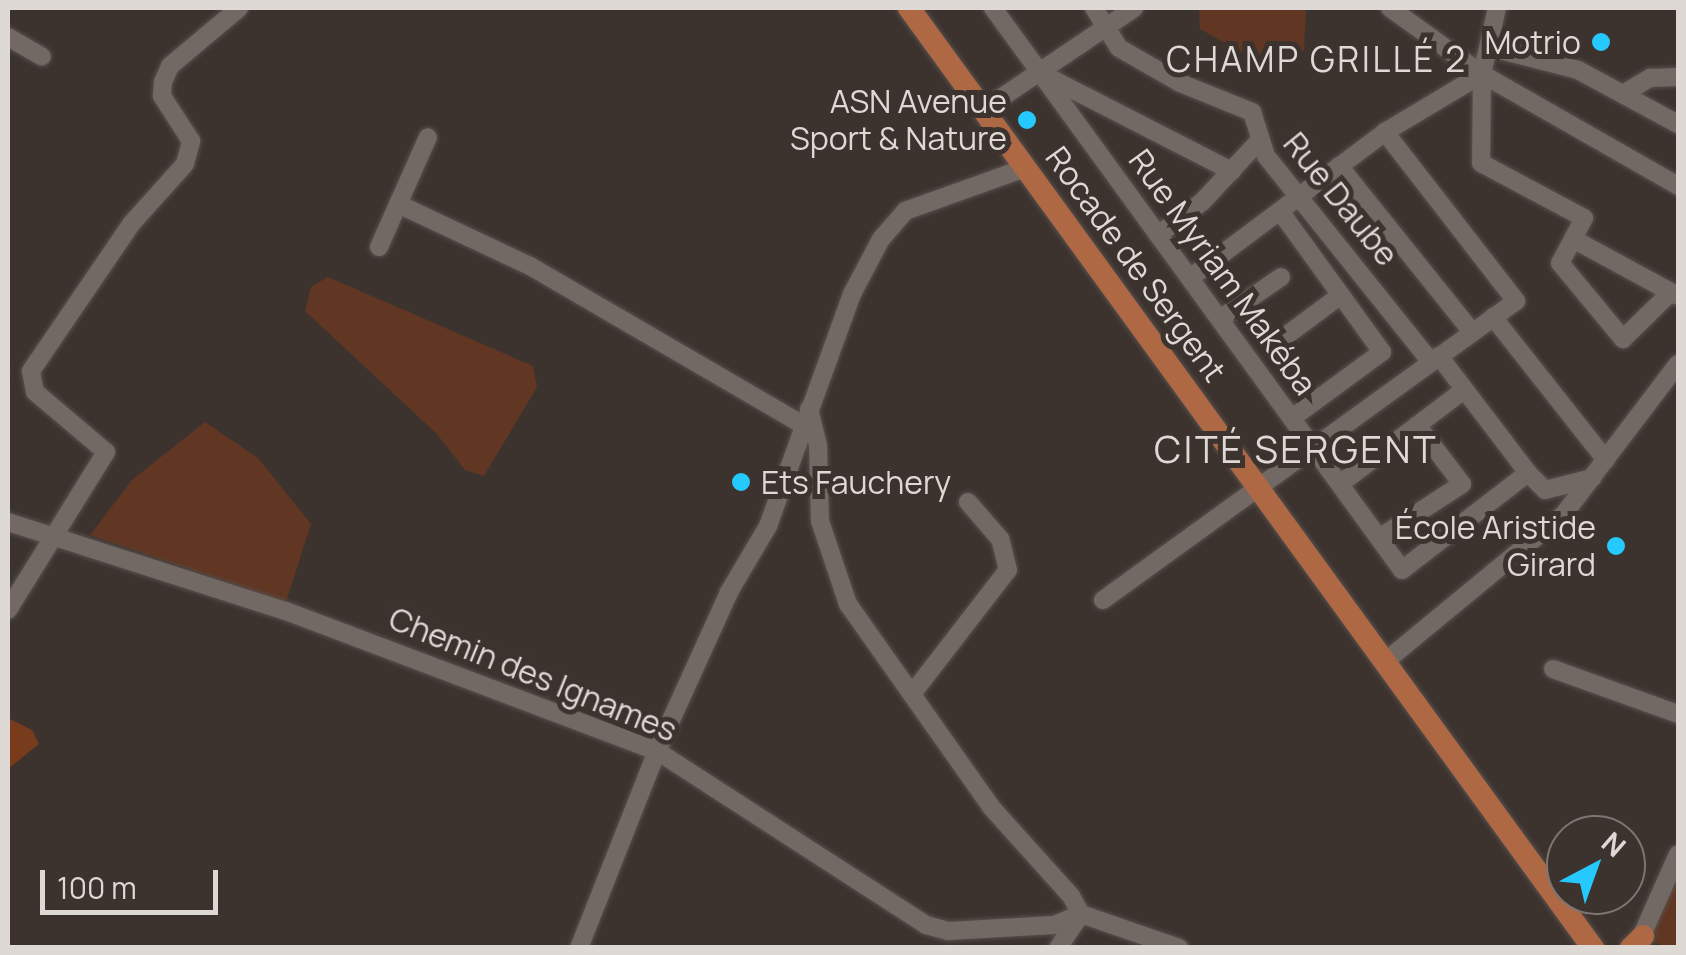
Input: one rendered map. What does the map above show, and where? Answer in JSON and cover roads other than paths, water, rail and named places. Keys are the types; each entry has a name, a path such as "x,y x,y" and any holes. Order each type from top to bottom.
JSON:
{"main road":[{"name":"Rocade de Sergent","path":"909,8 1593,945"}],"street":[{"path":"8,610 50,536 106,452 35,392 30,371 132,223 185,164 191,141 162,96 163,82 170,66 238,8"},
{"name":"Rue Myriam Makéba","path":"993,8 1402,570 1528,473"},
{"path":"1094,8 1106,25"},
{"path":"982,110 1134,8"},
{"path":"1390,8 1482,74 1678,186"},
{"path":"1496,8 1492,48 1482,74 1480,164 1584,218 1560,263 1623,340 1675,294 1573,239"},
{"name":"Rue Daube","path":"1106,25 1118,48 1180,83 1252,112 1260,127 1258,142 1528,473"},
{"path":"8,37 42,57"},
{"path":"1492,48 1578,70 1628,91 1678,124"},
{"path":"1041,73 1232,172"},
{"path":"1190,278 1385,132 1482,74"},
{"path":"1628,91 1650,78 1678,77"},
{"path":"1103,600 1516,301 1385,132"},
{"path":"379,247 428,137"},
{"path":"1158,235 1232,172 1258,142"},
{"path":"1340,166 1472,332"},
{"path":"579,948 657,750 729,592 768,526 852,294 881,239 905,211 1025,168"},
{"path":"398,204 518,260 806,416 818,445 820,521 838,581 991,808 1082,914 1180,948"},
{"path":"1280,211 1404,382"},
{"path":"1220,319 1281,277"},
{"path":"1279,341 1341,295"},
{"path":"1494,317 1606,460"},
{"path":"1292,418 1382,352"},
{"path":"1387,660 1566,511 1678,364"},
{"path":"1340,484 1464,390"},
{"path":"1379,538 1462,484 1417,425"},
{"path":"1528,473 1566,511"},
{"path":"1546,490 1592,478"},
{"path":"912,694 1008,570 1000,539 968,502"},
{"name":"Chemin des Ignames","path":"8,522 286,610 657,750 926,926 948,930 1054,925 1082,914"},
{"path":"1553,669 1678,714"},
{"path":"1637,944 1678,854"},
{"path":"1058,948 1082,914"}],"place":[{"name":"Motrio","path":"1601,42"},
{"name":"ASN Avenue Sport & Nature","path":"1027,120"},
{"name":"Ets Fauchery","path":"741,482"},
{"name":"École Aristide Girard","path":"1616,546"}],"district":[{"name":"CHAMP GRILLÉ 2","path":"1317,59"},
{"name":"CITÉ SERGENT","path":"1296,449"}]}
